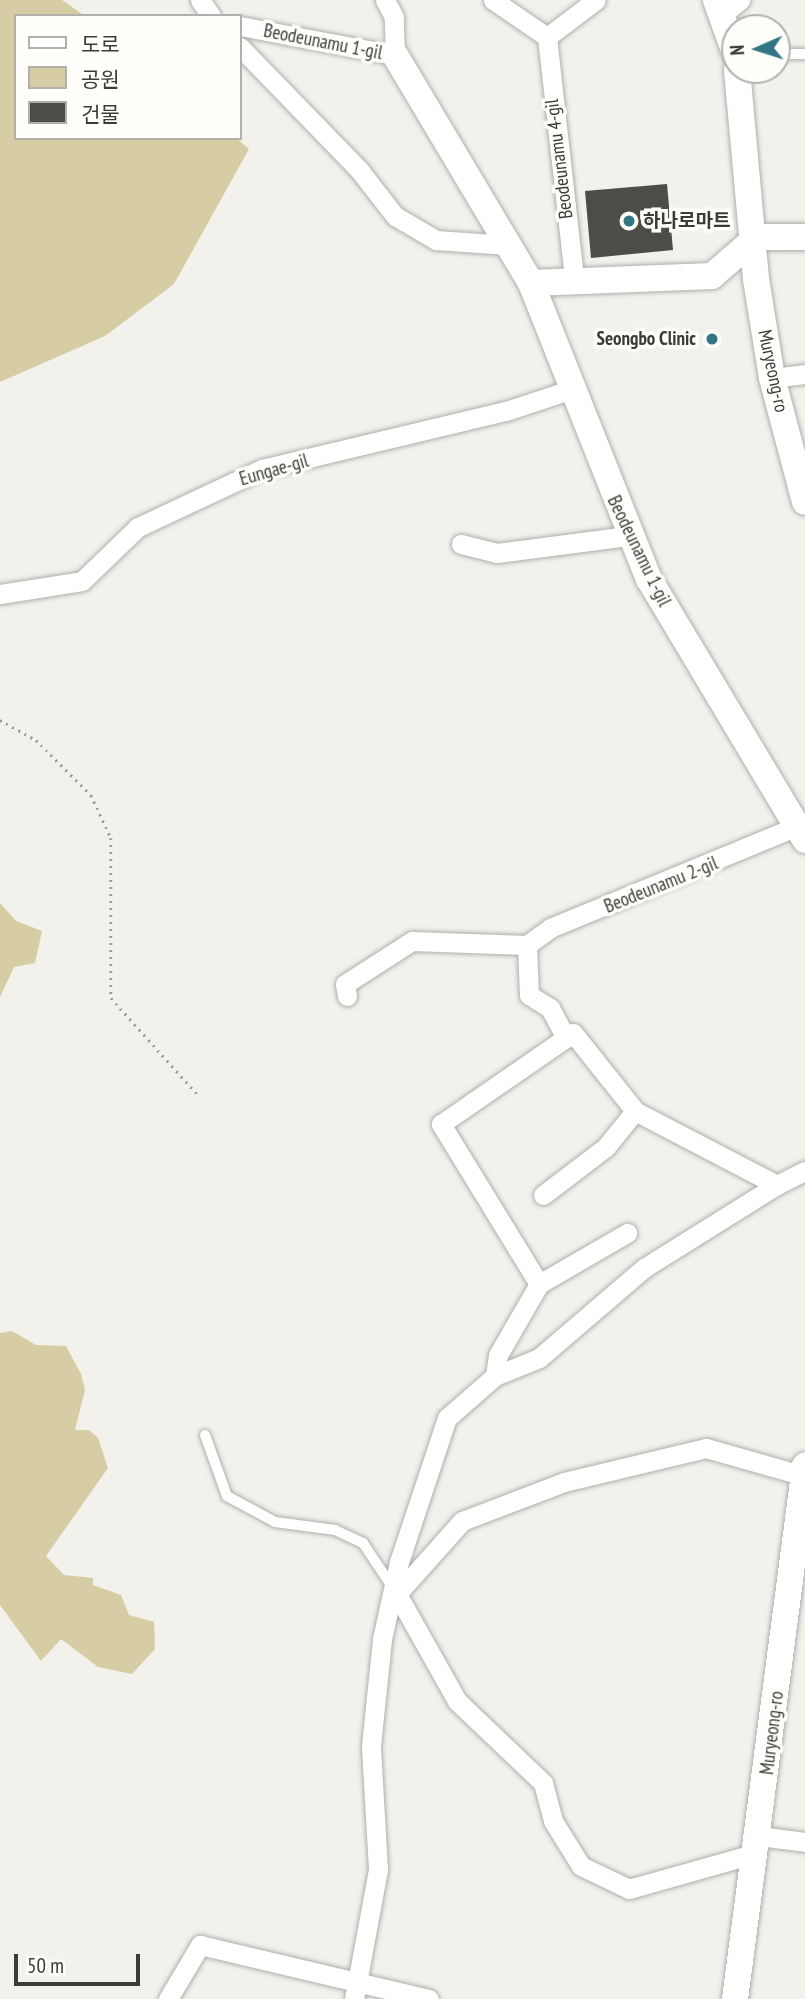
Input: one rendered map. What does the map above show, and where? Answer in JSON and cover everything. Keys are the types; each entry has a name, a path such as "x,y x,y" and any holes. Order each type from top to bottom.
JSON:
{"street":[{"path":"385,0 394,17 395,55"},
{"path":"493,0 547,37 596,0"},
{"name":"Beodeunamu 1-gil","path":"242,26 395,55 531,283 628,536 801,833"},
{"name":"Beodeunamu 4-gil","path":"547,37 574,279"},
{"name":"Beodeunamu 1-gil","path":"242,49 360,171 394,216 436,240 508,245"},
{"name":"Muryeong-ro","path":"739,84 757,237 756,279 772,378 805,502"},
{"path":"531,283 574,279 712,276 757,237 805,237"},
{"path":"772,378 805,374"},
{"name":"Eungae-gil","path":"0,594 82,580 138,527 262,469 506,411 572,388"},
{"path":"461,544 497,553 628,536"},
{"name":"Beodeunamu 2-gil","path":"527,945 550,928 801,833"},
{"path":"347,996 345,984 412,941 527,945 529,995 551,1009 566,1038"},
{"path":"539,1284 441,1124 573,1033 635,1111 777,1185"},
{"path":"543,1195 606,1147 635,1111"},
{"path":"357,1991 378,1869 371,1746 382,1639 397,1594 399,1562 447,1418 495,1376 539,1358 644,1268 777,1185 805,1171"},
{"path":"495,1376 498,1355 539,1284 627,1233"},
{"path":"397,1594 461,1521 564,1482 706,1448 804,1471"},
{"name":"Muryeong-ro","path":"734,1999 799,1549 804,1471"},
{"path":"397,1594 457,1701 543,1783 552,1821 581,1866 628,1889 758,1844 805,1842"},
{"path":"167,1999 200,1945 357,1991 429,1999"}],"lane":[{"path":"205,1435 227,1496 275,1522 335,1530 363,1543 397,1594"}],"path":[{"path":"0,720 36,740 91,794 111,838 111,998 199,1096"}],"green space":[{"path":"0,0 62,0 82,14 14,14 14,140 238,140 249,149 174,284 105,336 0,382"},
{"path":"0,903 16,921 42,931 35,963 14,967 0,997"},
{"path":"12,1331 36,1345 66,1346 81,1374 85,1390 75,1430 89,1430 98,1438 108,1468 46,1556 64,1575 93,1578 93,1585 121,1595 129,1615 154,1622 155,1649 132,1674 98,1667 61,1639 41,1661 0,1605 0,1333"}],"building":[{"name":"하나로마트","path":"667,184 673,250 591,258 585,191"}],"place":[{"name":"하나로마트","path":"629,221"},
{"name":"Seongbo Clinic","path":"712,339"}]}
